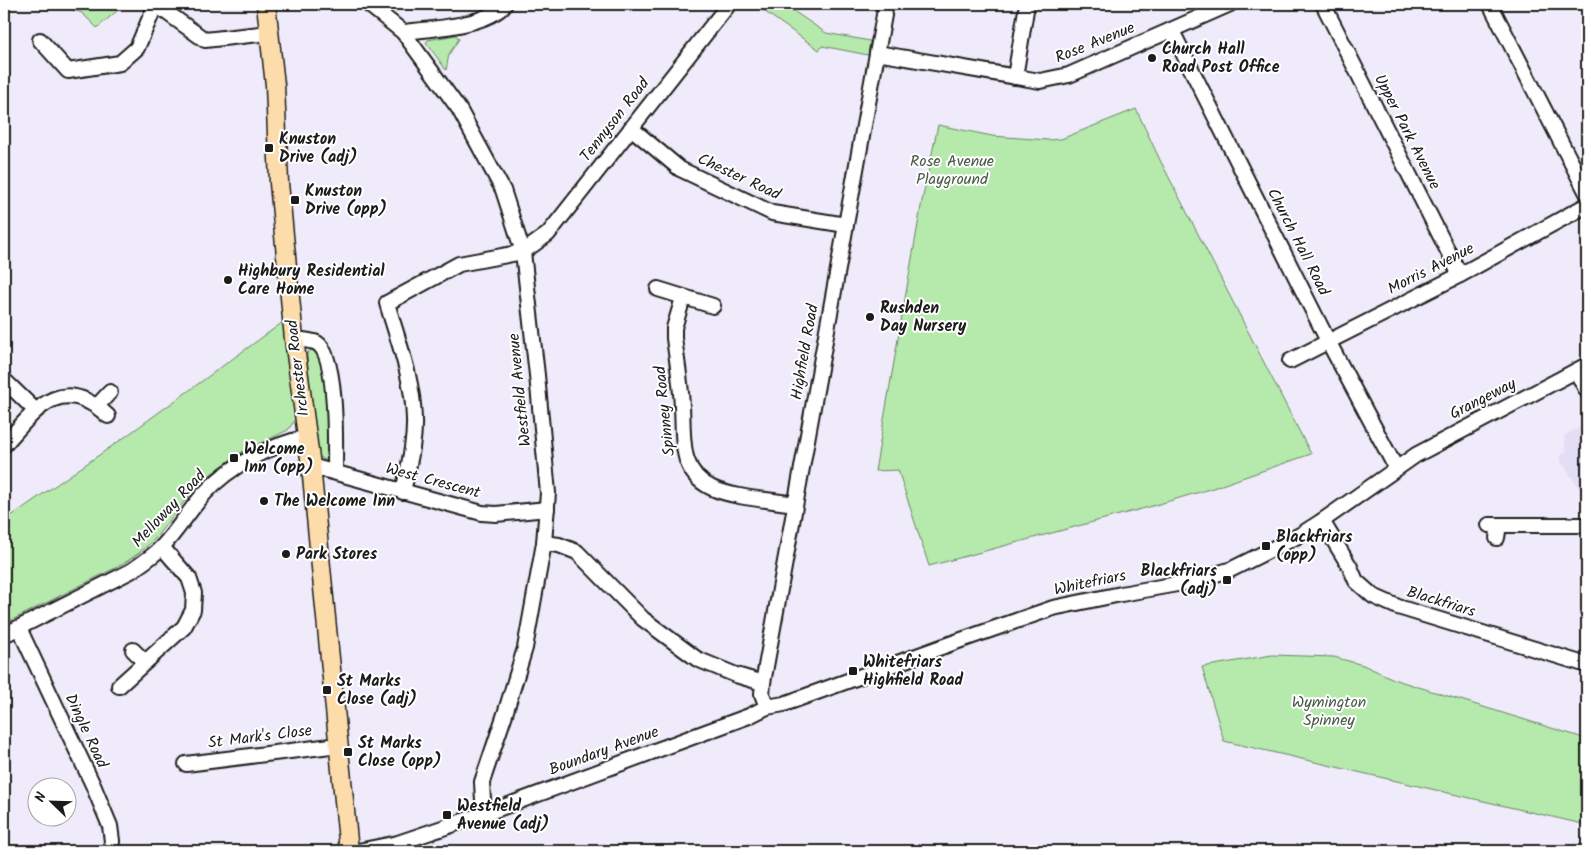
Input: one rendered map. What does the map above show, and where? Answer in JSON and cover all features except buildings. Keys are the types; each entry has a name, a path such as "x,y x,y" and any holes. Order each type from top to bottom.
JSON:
{"main road":[{"name":"Irchester Road","path":"266,4 275,85 279,183 294,340 311,466 349,851"}],"street":[{"path":"40,40 68,71 120,63 137,48 156,4 205,40 269,33"},
{"name":"Westfield Avenue","path":"368,4 403,32 459,109 503,190 523,252 537,375 548,493 547,509 544,543 525,648 482,782 483,800 487,813"},
{"path":"403,32 459,25 493,14 505,4"},
{"name":"Tennyson Road","path":"523,252 548,234 729,4"},
{"name":"Highfield Road","path":"767,707 762,694 763,683 886,4"},
{"path":"1015,77 1027,4"},
{"name":"Rose Avenue","path":"877,53 1040,81 1069,75 1230,4"},
{"name":"Upper Park Avenue","path":"1323,4 1460,275"},
{"path":"1490,4 1587,193"},
{"name":"Church Hall Road","path":"1172,31 1328,341 1396,468"},
{"name":"Chester Road","path":"631,128 680,169 772,213 846,225"},
{"name":"Morris Avenue","path":"1290,361 1460,275 1587,206"},
{"path":"403,492 414,420 409,378 388,303 459,264 523,252"},
{"path":"658,289 714,306"},
{"name":"Spinney Road","path":"683,298 674,328 674,338 682,407 683,448 687,461 702,482 712,488 724,492 795,504"},
{"path":"294,340 316,343 322,349 330,373 335,405 335,472"},
{"path":"1581,368 1587,391"},
{"name":"Grangeway","path":"1396,468 1437,443 1581,368"},
{"path":"4,380 35,410"},
{"path":"97,406 110,392"},
{"path":"4,446 35,410 50,401 62,397 82,398 97,406 108,416"},
{"name":"Melloway Road","path":"4,635 131,571 162,547 205,493 218,481 237,467 283,442 306,437"},
{"name":"West Crescent","path":"311,466 488,514 547,509"},
{"name":"Whitefriars","path":"860,677 1053,608 1211,577 1263,555 1322,521 1396,468"},
{"name":"Blackfriars","path":"1322,521 1350,567 1356,581 1373,596 1398,607 1587,665"},
{"path":"1495,529 1587,525"},
{"path":"544,543 559,545 577,552 643,619 697,659 736,675 763,683"},
{"path":"119,686 184,627 193,610 194,593 189,578 162,547"},
{"name":"Dingle Road","path":"19,628 104,810 112,834 111,851"},
{"path":"134,650 145,662"},
{"name":"Boundary Avenue","path":"358,851 398,843 487,813 749,716 767,707 784,704 860,677"},
{"name":"St Mark's Close","path":"186,764 339,745"}],"shaded area":[{"path":"1587,423 1587,501 1561,461 1561,455 1566,453 1564,436"}],"green space":[{"path":"68,4 125,4 97,28 82,13 73,10"},
{"path":"754,4 783,4 826,33 870,41 868,55 822,46 819,50"},
{"path":"456,35 459,39 449,54 446,70 426,42"},
{"name":"Rose Avenue Playground","path":"1136,109 1160,160 1311,454 1213,488 1149,507 929,566 898,470 875,471 922,201 938,125 992,136 1048,140 1061,139"},
{"path":"286,320 297,417 288,430 240,453 211,474 183,503 153,541 123,564 4,624 4,521 125,437"},
{"path":"311,350 320,354 329,389 327,461 318,456 316,447 307,357 307,353"},
{"name":"Wymington Spinney","path":"1272,655 1334,657 1363,665 1396,680 1587,739 1587,825 1224,741 1202,667"}],"place":[{"name":"Church Hall Road Post Office","path":"1152,58"},
{"name":"Knuston Drive (adj)","path":"269,148"},
{"name":"Knuston Drive (opp)","path":"295,200"},
{"name":"Highbury Residential Care Home","path":"228,280"},
{"name":"Rushden Day Nursery","path":"870,317"},
{"name":"Welcome Inn (opp)","path":"234,458"},
{"name":"The Welcome Inn","path":"264,501"},
{"name":"Blackfriars (opp)","path":"1266,546"},
{"name":"Park Stores","path":"286,554"},
{"name":"Blackfriars (adj)","path":"1227,580"},
{"name":"Whitefriars Highfield Road","path":"853,671"},
{"name":"St Marks Close (adj)","path":"327,690"},
{"name":"St Marks Close (opp)","path":"348,752"},
{"name":"Westfield Avenue (adj)","path":"447,815"}]}
